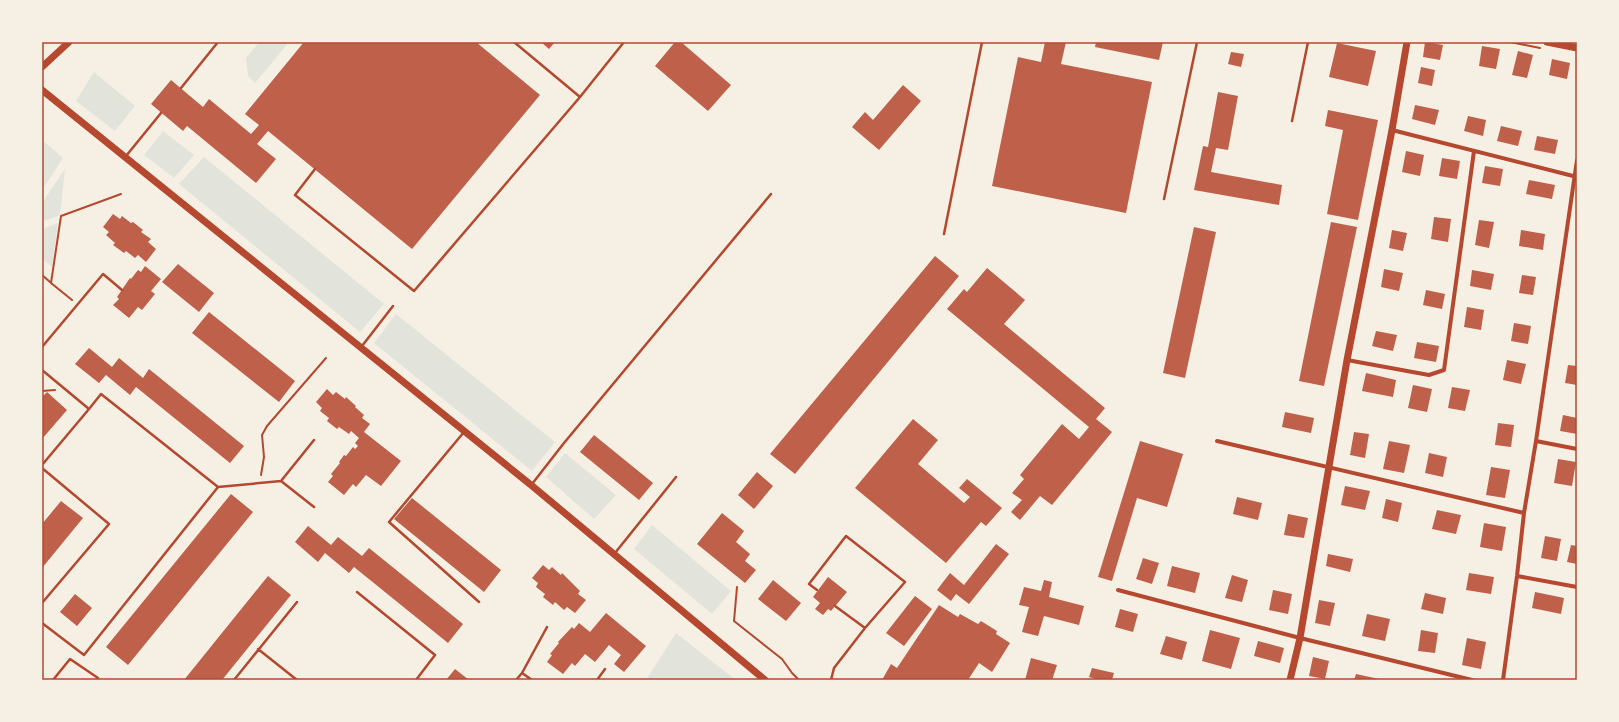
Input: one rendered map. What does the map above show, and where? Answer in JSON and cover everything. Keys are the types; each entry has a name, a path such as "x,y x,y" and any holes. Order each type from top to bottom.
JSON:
{"main road":[{"path":"42,67 68,42"},
{"path":"1290,680 1300,638 1330,468 1347,360 1392,130 1407,42"},
{"path":"1547,42 1577,48"},
{"path":"42,90 531,485 765,680"}],"street":[{"path":"1392,130 1576,177"},
{"path":"1347,360 1429,375 1444,370 1474,151"},
{"path":"1503,680 1524,513 1576,177 1577,160"},
{"path":"1217,441 1524,513"},
{"path":"1536,441 1577,449"},
{"path":"1517,576 1577,587"},
{"path":"1118,590 1300,638 1472,680"}],"lane":[{"path":"181,88 218,42"},
{"path":"514,42 580,97"},
{"path":"315,169 295,195 414,291 580,97 624,42"},
{"path":"944,234 982,42"},
{"path":"1164,199 1197,42"},
{"path":"1292,121 1308,42"},
{"path":"126,157 161,113"},
{"path":"531,485 564,443 771,194"},
{"path":"42,347 103,274 122,290"},
{"path":"361,347 393,306"},
{"path":"42,370 89,410"},
{"path":"42,602 109,524 42,466 102,394 218,487 281,481 314,507"},
{"path":"464,432 389,522 479,602"},
{"path":"281,481 314,440"},
{"path":"614,555 676,477"},
{"path":"42,623 84,655 218,487"},
{"path":"817,590 809,584 846,536 905,582 865,628 834,668 831,680"},
{"path":"356,592 435,655 416,680"},
{"path":"234,680 258,648 297,602"},
{"path":"835,606 865,628"},
{"path":"516,680 522,673 547,626"},
{"path":"258,648 297,680"},
{"path":"53,680 70,658 98,678 97,680"},
{"path":"597,680 606,670"},
{"path":"522,673 532,680"}],"path":[{"path":"51,283 61,216 121,194"},
{"path":"42,275 77,305"},
{"path":"260,483 264,457 262,435 267,426 326,358"},
{"path":"737,587 734,621 782,660 799,680"}],"shaded area":[{"path":"259,42 289,42 255,83 248,76 246,58"},
{"path":"94,72 135,106 115,131 76,101"},
{"path":"163,131 194,155 174,178 144,155"},
{"path":"42,140 63,158 42,190"},
{"path":"204,157 384,304 360,332 179,184"},
{"path":"65,169 60,215 42,222 42,203"},
{"path":"58,223 52,267 42,259 42,229"},
{"path":"396,314 555,442 532,471 374,343"},
{"path":"565,453 616,495 594,519 546,477"},
{"path":"652,525 731,591 712,614 634,549"},
{"path":"676,633 736,680 646,680"}],"building":[{"path":"304,42 476,42 540,95 412,249 268,131 257,144 276,159 256,183 187,126 183,131 151,104 171,80 203,107 209,99 251,134 259,125 245,114"},
{"path":"541,42 555,42 549,49"},
{"path":"675,42 681,42 731,85 708,111 655,66"},
{"path":"1045,42 1066,42 1061,64 1152,82 1126,213 992,186 1018,57 1041,62"},
{"path":"1096,42 1163,42 1159,60 1095,47"},
{"path":"1425,42 1443,45 1440,60 1423,57"},
{"path":"1337,43 1376,51 1368,86 1329,77"},
{"path":"1482,46 1500,49 1496,69 1479,66"},
{"path":"1518,51 1533,55 1527,78 1512,75"},
{"path":"1231,52 1244,54 1241,67 1228,64"},
{"path":"1552,59 1570,63 1567,79 1549,75"},
{"path":"1421,67 1435,70 1432,86 1418,83"},
{"path":"903,85 921,101 879,150 852,127 865,112 873,120"},
{"path":"1218,92 1238,96 1228,150 1216,148 1211,172 1282,185 1279,205 1194,190 1203,146 1208,147"},
{"path":"1415,105 1439,110 1435,125 1412,119"},
{"path":"1328,110 1378,120 1358,220 1327,214 1343,130 1325,126"},
{"path":"1468,116 1486,120 1483,136 1464,131"},
{"path":"1501,126 1522,131 1518,146 1497,141"},
{"path":"1537,136 1558,140 1555,154 1534,150"},
{"path":"1406,151 1424,155 1420,176 1402,172"},
{"path":"1442,158 1460,161 1457,179 1439,176"},
{"path":"1485,166 1503,169 1500,186 1482,183"},
{"path":"1529,180 1555,185 1552,199 1526,194"},
{"path":"113,214 120,219 122,216 131,223 133,222 143,230 141,232 151,239 148,242 156,249 146,262 138,255 135,258 126,251 124,253 113,245 115,243 106,235 109,232 103,227"},
{"path":"1434,217 1451,219 1448,242 1431,239"},
{"path":"1479,220 1494,222 1489,248 1475,245"},
{"path":"1331,222 1357,227 1324,386 1299,381"},
{"path":"1194,227 1216,232 1185,378 1163,373"},
{"path":"1392,230 1407,233 1403,251 1389,248"},
{"path":"1521,230 1545,234 1543,250 1519,246"},
{"path":"935,256 959,276 795,474 770,454"},
{"path":"178,264 214,293 199,312 162,282"},
{"path":"145,266 161,279 151,291 155,294 142,310 138,307 129,318 113,305 119,299 117,297 130,278 131,279 138,270 141,272"},
{"path":"987,268 1025,300 1004,324 1105,408 1096,419 1112,432 1052,505 1040,496 1020,520 1011,512 1022,500 1012,493 1024,479 1020,475 1062,424 1079,439 1089,427 947,309 964,289 967,292"},
{"path":"1384,269 1403,273 1399,291 1381,287"},
{"path":"1472,270 1494,274 1491,290 1470,286"},
{"path":"1522,275 1536,277 1533,295 1519,293"},
{"path":"1426,290 1445,294 1442,309 1423,305"},
{"path":"1467,307 1484,310 1481,330 1464,327"},
{"path":"209,312 295,381 279,402 192,333"},
{"path":"1514,323 1531,326 1528,344 1511,341"},
{"path":"1376,331 1397,335 1393,351 1372,346"},
{"path":"1417,342 1439,346 1436,362 1414,358"},
{"path":"89,348 112,367 119,358 143,378 149,369 244,446 230,463 136,387 130,395 106,375 99,383 75,364"},
{"path":"1507,360 1526,364 1521,384 1503,380"},
{"path":"1568,365 1577,366 1577,385 1565,383"},
{"path":"1366,373 1396,380 1393,397 1362,391"},
{"path":"1413,385 1432,389 1427,412 1408,408"},
{"path":"1452,387 1470,390 1465,411 1448,408"},
{"path":"327,389 333,395 336,392 345,399 346,397 356,406 355,407 364,415 362,418 370,424 364,432 401,461 381,486 366,475 356,487 353,484 344,495 328,482 333,476 331,474 340,463 339,462 344,455 346,456 353,447 355,449 358,446 355,443 359,438 351,431 349,434 339,427 337,429 327,421 329,418 320,411 322,408 316,402"},
{"path":"47,392 67,410 42,439 42,397"},
{"path":"1285,412 1314,418 1311,433 1282,427"},
{"path":"1563,415 1577,418 1577,434 1560,431"},
{"path":"913,419 938,440 918,464 964,503 970,497 959,488 967,479 1002,508 986,526 981,522 946,563 855,488"},
{"path":"1498,423 1514,425 1511,447 1495,445"},
{"path":"1354,432 1369,434 1365,458 1350,455"},
{"path":"594,435 653,483 639,500 580,452"},
{"path":"1140,441 1183,454 1167,507 1137,498 1112,581 1098,577"},
{"path":"1389,441 1410,445 1404,473 1383,469"},
{"path":"1429,453 1447,457 1443,477 1425,473"},
{"path":"1558,459 1576,462 1572,486 1554,483"},
{"path":"1491,467 1510,470 1505,498 1486,495"},
{"path":"757,472 773,486 754,509 738,495"},
{"path":"1345,486 1370,491 1365,510 1341,505"},
{"path":"231,494 253,512 128,665 106,647"},
{"path":"1237,497 1262,503 1258,520 1233,514"},
{"path":"412,498 501,570 484,592 394,519"},
{"path":"1386,499 1402,503 1398,522 1382,518"},
{"path":"61,501 83,518 42,568 42,524"},
{"path":"1437,510 1461,515 1456,534 1432,529"},
{"path":"722,513 744,531 736,542 750,554 745,561 756,570 745,583 697,544"},
{"path":"1288,514 1308,518 1304,538 1284,535"},
{"path":"1484,523 1506,527 1502,551 1480,547"},
{"path":"308,526 331,545 338,537 362,556 369,548 463,624 448,643 354,567 349,573 325,553 318,562 295,542"},
{"path":"1545,536 1561,539 1557,561 1541,558"},
{"path":"996,544 1009,554 969,604 956,594 951,601 937,590 950,573 964,585"},
{"path":"1571,545 1577,546 1577,564 1567,562"},
{"path":"1328,554 1353,559 1350,572 1326,566"},
{"path":"1143,558 1159,563 1152,584 1136,579"},
{"path":"543,565 549,570 552,567 561,575 562,573 580,591 578,594 586,600 575,613 567,607 564,610 555,602 553,605 543,597 545,594 536,587 538,583 532,578"},
{"path":"1172,566 1200,573 1195,593 1167,586"},
{"path":"1469,573 1494,577 1491,594 1466,590"},
{"path":"1232,575 1248,580 1242,602 1225,598"},
{"path":"268,576 291,595 222,680 184,680"},
{"path":"828,577 847,592 831,611 828,609 823,615 815,609 820,603 813,597"},
{"path":"773,580 801,603 786,621 758,599"},
{"path":"1044,580 1052,582 1049,597 1084,606 1079,625 1044,616 1038,636 1022,632 1029,607 1019,605 1024,587 1041,591"},
{"path":"1273,590 1292,594 1288,614 1269,610"},
{"path":"1535,592 1564,598 1561,614 1532,608"},
{"path":"1425,593 1446,598 1443,614 1421,609"},
{"path":"75,594 92,608 77,626 60,612"},
{"path":"915,596 932,609 904,646 886,633"},
{"path":"1319,600 1335,603 1330,626 1315,623"},
{"path":"939,605 958,617 960,614 978,624 981,621 997,631 996,634 1010,643 992,672 979,663 968,680 882,680 891,664 897,668"},
{"path":"1120,609 1138,614 1133,632 1115,627"},
{"path":"606,613 646,646 624,672 614,664 621,655 609,645 595,662 585,654 575,666 572,663 563,674 547,662 552,655 550,654 559,643 558,642 572,627 574,629 579,623 590,632"},
{"path":"1367,614 1390,619 1385,641 1362,636"},
{"path":"1210,630 1240,638 1231,669 1202,661"},
{"path":"1421,630 1438,633 1435,653 1418,651"},
{"path":"1166,636 1187,642 1182,660 1160,654"},
{"path":"1467,638 1486,642 1481,669 1462,665"},
{"path":"1258,641 1284,648 1280,663 1254,656"},
{"path":"1313,657 1329,661 1325,679 1309,676"},
{"path":"1031,658 1057,665 1052,680 1025,680"},
{"path":"1092,668 1114,673 1112,680 1099,680 1089,677"},
{"path":"455,669 469,680 446,680"},
{"path":"1356,674 1379,679 1379,680 1354,680"}]}
